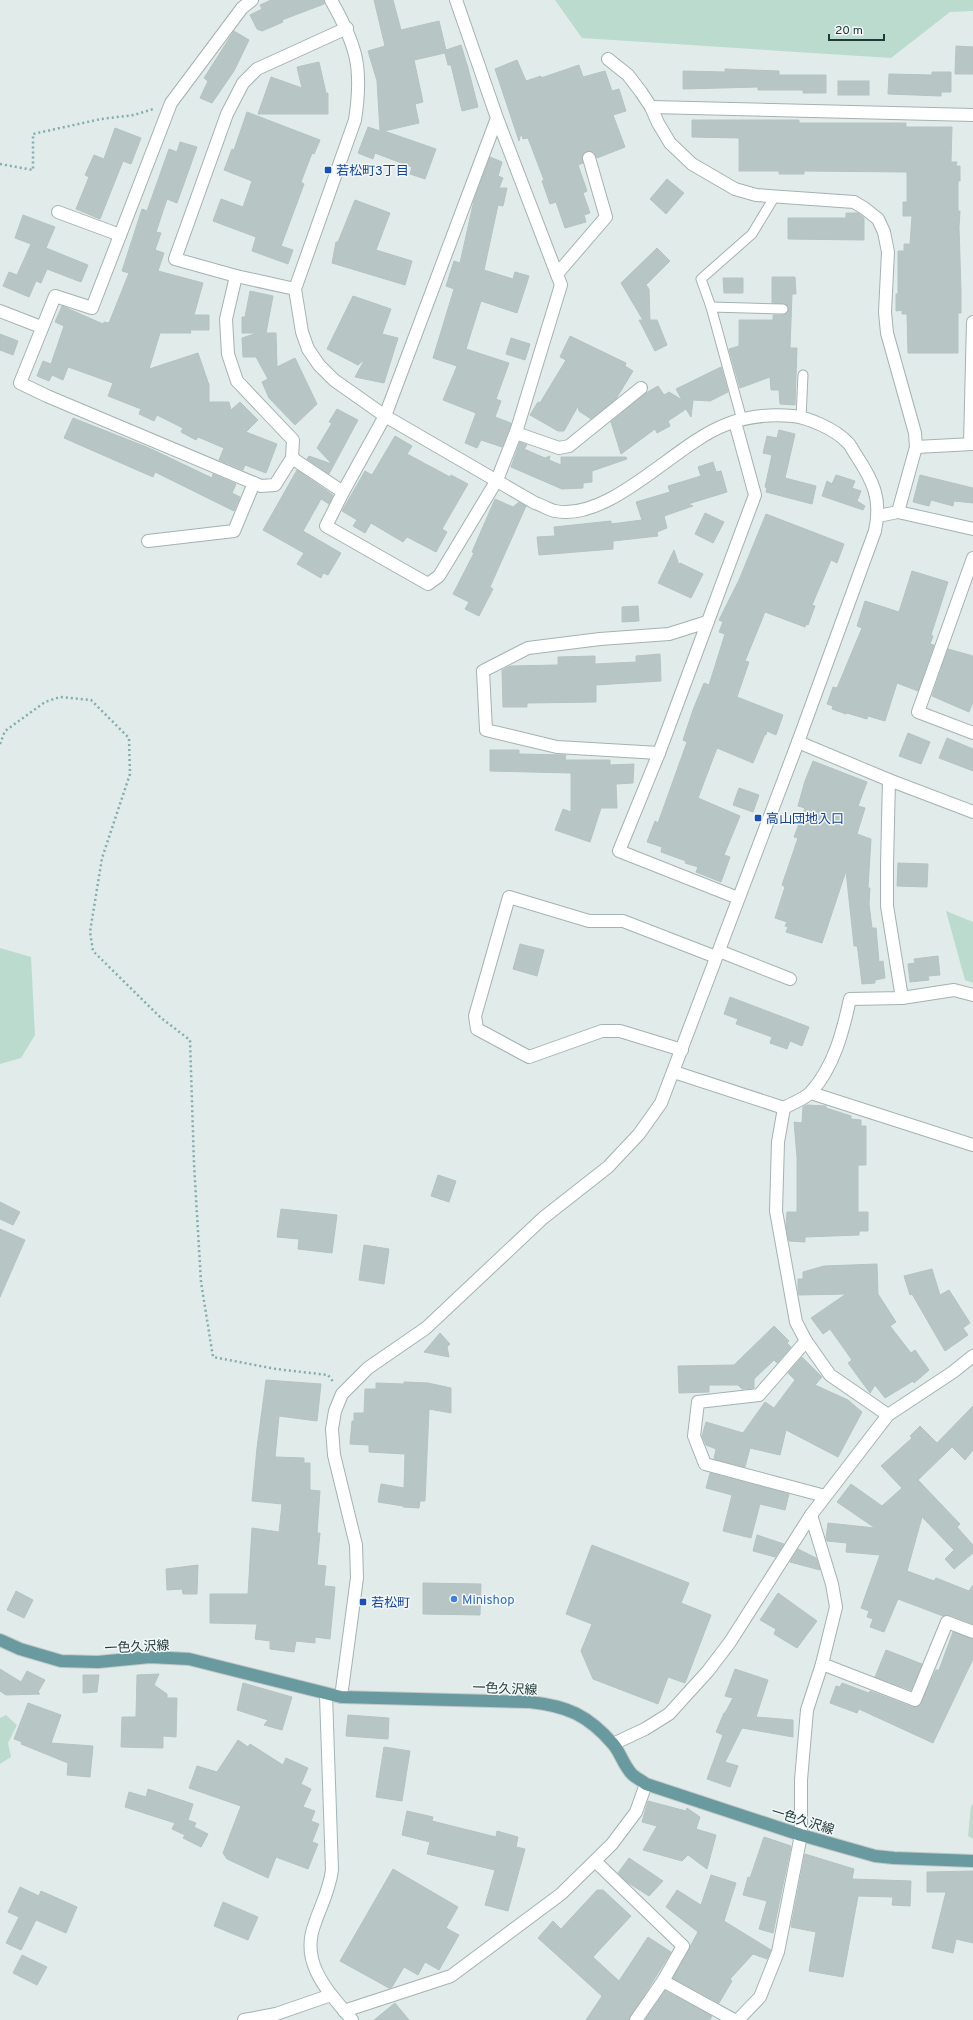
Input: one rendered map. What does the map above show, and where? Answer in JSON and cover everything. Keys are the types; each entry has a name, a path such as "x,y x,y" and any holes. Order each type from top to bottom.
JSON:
{"main road":[{"name":"一色久沢線","path":"0,1640 20,1649 61,1661 98,1662 150,1657 189,1659 326,1695 341,1697 530,1702 555,1705 568,1709 584,1717 613,1744 631,1773 646,1784 800,1835 882,1857 973,1861"}],"street":[{"path":"236,276 226,319 228,354 237,381 293,440 292,458 274,485 261,486 47,396 20,383 41,327 55,296 92,308 171,103 242,8 252,0"},
{"path":"331,0 347,28 358,64 360,91 355,120 295,289 302,332 308,349 319,365 334,380 385,416 535,503 555,511 573,511 587,508 625,491 687,446 724,425 759,416 801,417 823,426 847,442 871,479 876,493 878,516 875,530 798,742 738,898 674,1072 657,1109 639,1134 608,1167 543,1218 426,1328 368,1368 342,1394 334,1411 332,1429 334,1455 356,1545 357,1578 341,1697"},
{"path":"456,0 498,118 561,285 516,433 497,480 439,576 428,584 326,526 385,416 498,118"},
{"path":"295,289 236,276 175,259 227,114 243,83 258,69 347,28"},
{"path":"608,59 628,75 651,107 670,143 692,164 735,189 756,195 854,202 878,220 884,232 888,252 885,312 887,333 915,433 916,447 898,512"},
{"path":"651,107 973,115"},
{"path":"557,274 606,217 589,158"},
{"path":"58,212 120,235"},
{"path":"0,310 41,327"},
{"path":"916,447 971,444 973,322"},
{"path":"516,433 560,448 569,446 641,388"},
{"path":"738,421 755,495 659,753 619,851 738,898"},
{"path":"292,458 343,492"},
{"path":"148,541 234,530 254,483"},
{"path":"878,516 898,512 973,529"},
{"path":"973,558 918,712 973,732"},
{"path":"659,753 557,747 486,730 483,671 528,648 600,639 669,634 707,622"},
{"path":"798,742 889,780 973,812"},
{"path":"889,780 887,906 902,998"},
{"path":"682,1050 620,1032 602,1032 529,1057 477,1029 475,1016 508,897 589,921 623,921 790,979"},
{"path":"674,1072 784,1108 811,1093 827,1069 838,1046 850,999 902,998 954,990 973,995"},
{"path":"811,1093 973,1145"},
{"path":"784,1108 778,1142 776,1211 796,1322 806,1341 830,1375 888,1415"},
{"path":"806,1341 759,1394 698,1402 694,1436 705,1464 825,1496"},
{"path":"613,1744 669,1714 708,1671 730,1642 811,1515 888,1415 953,1372 973,1356"},
{"path":"738,2020 760,1997 778,1952 800,1835 801,1780 807,1710 822,1664 836,1607 832,1584 811,1515"},
{"path":"822,1664 914,1700 947,1622 973,1632"},
{"path":"326,1695 332,1870 329,1889 314,1924 309,1949 316,1972 331,1995 348,2015 451,1976 561,1894 596,1862 612,1844 636,1812 646,1784"},
{"path":"596,1862 682,1946 663,1981 636,2020"},
{"path":"663,1981 734,2020"},
{"path":"244,2020 276,2014 331,1995"}],"lane":[{"path":"738,421 711,307 701,279 752,234 775,196"},
{"path":"711,307 783,309"},
{"path":"801,417 803,374"}],"path":[{"path":"0,164 32,170 33,134 100,120 134,115 171,103"},
{"path":"0,744 5,732 45,702 60,697 91,700 129,738 130,774 102,858 90,932 92,951 161,1018 190,1040 194,1164 202,1282 212,1357 328,1375 342,1394"}],"green space":[{"path":"555,0 973,0 973,11 950,12 891,58 582,38"},
{"path":"946,911 973,922 973,983 965,980"},
{"path":"0,948 31,957 35,1035 21,1058 0,1064"},
{"path":"6,1715 17,1725 8,1743 11,1757 0,1764 0,1718"},
{"path":"973,1804 973,1839 968,1836 971,1806"}],"building":[{"path":"271,0 324,0 324,4 282,20 283,22 262,31 257,29 250,15 262,9 260,5"},
{"path":"374,0 393,0 401,30 439,21 446,50 461,45 468,68 478,107 462,111 451,65 448,65 445,53 414,60 423,102 415,104 419,123 384,131 436,149 425,179 410,174 412,167 375,153 373,159 358,153 368,127 380,131 377,81 368,51 385,46"},
{"path":"234,31 249,40 234,71 212,103 200,98 208,81 204,78"},
{"path":"956,46 973,47 973,74 955,74"},
{"path":"517,60 526,81 541,76 541,78 579,65 583,77 605,71 612,91 619,89 626,111 613,115 625,147 597,158 594,152 587,151 582,156 583,163 578,165 587,191 583,193 590,213 584,215 586,222 565,228 556,202 550,204 542,181 544,180 528,138 523,139 521,133 519,141 495,69"},
{"path":"319,62 326,93 328,93 328,114 258,114 271,77 302,88 297,67"},
{"path":"725,69 779,71 779,75 826,75 826,93 803,93 803,90 758,90 758,87 683,89 683,71 725,72"},
{"path":"932,72 951,72 951,92 941,92 941,96 888,94 889,74 932,75"},
{"path":"838,81 869,81 869,95 838,95"},
{"path":"247,112 320,140 314,154 312,153 301,182 304,184 281,246 293,250 288,264 252,251 256,237 213,221 221,199 243,207 252,181 224,170 232,149 234,150"},
{"path":"692,120 799,120 799,123 906,123 906,127 952,127 951,162 957,162 956,166 960,166 960,181 958,181 958,211 960,211 961,313 958,313 958,353 908,353 907,314 902,314 902,310 896,311 896,294 898,294 898,251 904,251 904,244 910,244 912,216 903,216 903,202 907,202 907,172 804,171 804,174 779,174 779,171 739,171 739,138 692,137"},
{"path":"115,128 141,138 131,164 123,161 100,219 76,209 89,177 85,175 94,155 104,159"},
{"path":"180,142 197,147 177,203 167,199 156,232 161,233 155,250 164,253 158,271 203,283 194,315 209,315 209,330 190,330 191,333 160,333 149,369 198,353 209,385 209,402 229,402 231,410 240,402 258,420 246,432 277,444 266,473 245,465 243,470 219,460 224,448 198,437 196,440 181,432 183,428 157,415 154,421 139,414 141,409 108,396 113,383 68,367 63,380 52,375 49,381 37,376 43,361 51,364 64,326 55,322 62,306 103,324 104,322 109,323 129,273 122,271 142,209 147,211 169,149 177,152"},
{"path":"490,157 502,162 498,176 503,178 499,188 507,188 503,206 498,205 484,270 513,279 515,272 529,276 517,313 481,301 466,349 509,363 496,399 501,401 495,417 511,423 510,427 502,447 481,440 477,448 465,443 476,413 443,400 457,366 433,358 454,289 446,286 454,261 460,263 474,200"},
{"path":"667,179 684,193 666,214 650,199"},
{"path":"355,200 390,213 376,250 412,261 405,285 332,263 336,242 338,242"},
{"path":"846,213 858,213 864,218 864,240 788,239 788,218 846,218"},
{"path":"23,215 55,227 46,248 88,265 81,282 47,269 41,283 36,281 29,297 3,286 9,272 17,275 31,244 15,238"},
{"path":"657,248 670,261 646,285 649,289 650,320 657,320 667,345 655,351 639,320 643,320 621,283"},
{"path":"772,277 795,277 796,294 792,294 790,348 797,348 795,405 780,404 779,390 771,390 770,377 740,388 729,349 739,346 739,320 773,320 773,315 783,315 788,312 788,307 786,304 772,303"},
{"path":"723,278 743,278 743,293 724,293"},
{"path":"250,291 273,296 266,333 276,333 277,367 295,358 317,404 295,425 269,398 262,382 268,379 256,357 243,357 242,338 257,333 242,333 242,317 245,317"},
{"path":"353,296 391,309 382,334 398,338 384,383 355,377 365,359 358,365 327,349"},
{"path":"0,334 18,341 13,355 0,350"},
{"path":"570,336 626,363 625,366 633,371 616,399 591,419 579,411 578,406 564,431 558,431 530,415 538,402 540,403 566,360 560,357"},
{"path":"511,338 530,344 525,360 506,354"},
{"path":"721,367 728,392 710,401 693,400 691,417 686,409 668,421 670,426 657,433 655,429 621,454 611,422 646,393 658,386 664,395 669,392 682,400 676,389"},
{"path":"337,409 358,420 329,474 307,459 309,456 332,464 317,448 332,423 329,422"},
{"path":"73,418 149,448 212,478 213,474 236,484 232,493 240,497 234,511 155,472 153,477 64,438"},
{"path":"779,430 795,434 785,478 816,486 812,504 766,492 767,488 765,487 772,455 763,453 767,436 777,438"},
{"path":"395,436 412,446 407,454 450,477 451,475 468,484 442,529 447,532 436,552 407,537 403,542 371,523 365,533 353,526 357,520 342,511 365,471 372,475"},
{"path":"520,442 527,445 524,449 545,458 550,456 549,460 561,465 561,457 626,457 627,459 592,471 592,482 583,483 583,488 562,489 511,467"},
{"path":"713,462 716,472 721,471 727,492 688,504 693,506 664,516 667,528 657,532 658,536 613,541 613,549 539,555 537,537 555,536 554,527 611,521 611,524 642,520 636,502 670,492 668,486 701,476 698,467"},
{"path":"297,470 333,495 329,504 321,499 303,531 341,553 328,575 323,573 321,578 297,564 304,553 263,530"},
{"path":"836,475 855,481 852,488 861,491 857,501 865,506 863,510 822,496 827,481 832,484"},
{"path":"920,475 973,488 973,503 954,501 953,506 931,500 929,506 913,502"},
{"path":"495,499 513,507 519,502 526,506 490,587 493,589 479,616 465,609 469,602 453,594 474,553 472,552"},
{"path":"705,513 724,522 713,543 695,534"},
{"path":"766,514 844,544 837,563 831,560 812,605 815,606 808,625 806,624 805,627 765,612 745,661 749,662 737,697 783,715 776,735 767,731 766,735 765,734 753,763 717,748 698,798 740,816 724,855 730,857 721,882 696,872 698,867 661,852 662,847 647,842 655,821 658,823 687,742 683,740 693,710 704,683 709,685 725,634 719,632 723,622 719,620 739,580"},
{"path":"674,550 679,565 680,563 703,574 691,598 658,583"},
{"path":"912,571 948,582 931,635 933,636 930,644 934,645 918,691 897,683 885,721 868,716 867,719 832,709 833,706 827,704 833,687 837,688 862,628 857,626 865,601 899,612"},
{"path":"638,606 639,621 622,622 622,607"},
{"path":"948,649 973,656 973,702 969,712 932,696"},
{"path":"660,654 661,681 596,685 596,702 527,703 527,707 503,707 502,670 510,666 558,665 558,657 595,656 595,664 636,662 636,656"},
{"path":"908,733 930,742 921,764 899,756"},
{"path":"947,738 973,749 973,771 939,758"},
{"path":"490,750 519,750 519,754 566,755 565,760 610,760 610,765 634,764 633,783 616,784 617,808 601,808 590,842 555,830 563,809 571,812 571,773 490,771"},
{"path":"813,761 867,782 858,806 865,808 857,834 871,839 868,888 870,888 869,904 872,928 876,928 879,962 883,961 885,978 875,980 875,983 862,984 857,946 854,946 846,871 822,943 786,932 788,927 785,926 787,922 775,918 785,887 782,885 798,838 794,837 805,808 798,806 805,781"},
{"path":"739,788 759,795 753,812 733,805"},
{"path":"898,863 928,864 927,887 897,886"},
{"path":"520,944 544,950 537,976 513,969"},
{"path":"938,956 940,975 928,976 929,980 910,982 908,964 915,963 914,959"},
{"path":"730,997 809,1027 802,1046 790,1041 787,1049 770,1043 772,1037 736,1024 738,1019 724,1014"},
{"path":"807,1105 826,1106 826,1108 851,1116 851,1119 861,1120 861,1126 866,1126 866,1165 858,1165 858,1212 868,1212 868,1231 859,1231 859,1235 805,1237 805,1242 789,1241 786,1226 787,1212 797,1212 797,1157 794,1122 802,1123 803,1107"},
{"path":"438,1175 456,1181 449,1202 431,1196"},
{"path":"0,1202 20,1212 13,1225 0,1219"},
{"path":"281,1209 337,1215 332,1253 298,1249 299,1239 277,1237"},
{"path":"0,1229 25,1240 0,1297"},
{"path":"364,1245 389,1249 384,1284 359,1280"},
{"path":"877,1264 878,1294 896,1322 890,1326 911,1353 915,1350 929,1370 914,1383 913,1381 885,1398 875,1385 870,1393 848,1363 852,1360 830,1329 823,1334 811,1318 846,1294 799,1295 798,1289 798,1279 803,1279 803,1272 824,1266"},
{"path":"932,1269 940,1295 949,1290 970,1323 963,1328 968,1335 945,1351 912,1294 910,1295 904,1276"},
{"path":"774,1326 789,1341 787,1343 791,1347 777,1363 774,1360 754,1379 754,1388 742,1389 738,1385 709,1385 709,1392 679,1393 678,1366 734,1365"},
{"path":"440,1333 450,1344 447,1347 449,1357 424,1352"},
{"path":"802,1357 822,1377 815,1385 848,1400 862,1412 838,1457 786,1430 780,1455 750,1448 745,1467 714,1459 716,1449 706,1445 702,1436 706,1422 743,1433 765,1402 774,1408 795,1380 788,1373"},
{"path":"266,1380 321,1384 317,1421 279,1416 275,1457 304,1458 304,1463 310,1463 310,1490 320,1491 317,1533 320,1533 317,1565 326,1566 324,1586 335,1587 330,1639 315,1637 315,1643 296,1641 294,1652 270,1649 270,1641 255,1639 257,1624 210,1623 210,1594 248,1594 252,1528 279,1532 282,1504 252,1501"},
{"path":"404,1382 428,1383 451,1388 451,1413 429,1409 425,1501 420,1501 419,1508 403,1507 378,1502 381,1484 404,1488 405,1454 369,1452 369,1445 350,1444 354,1413 364,1413 365,1389 376,1389 376,1383 404,1384"},
{"path":"973,1406 973,1450 965,1460 952,1447 918,1480 960,1524 957,1527 973,1545 973,1553 954,1569 945,1559 954,1550 922,1517 907,1571 934,1581 936,1578 969,1591 973,1585 973,1624 950,1615 943,1616 898,1599 884,1632 870,1627 873,1619 867,1617 869,1611 861,1608 880,1555 846,1552 847,1543 827,1541 826,1538 828,1523 875,1528 837,1502 851,1484 882,1506 902,1488 881,1466 912,1438 910,1436 920,1426 937,1443"},
{"path":"710,1473 789,1494 785,1510 760,1504 751,1538 723,1531 732,1495 706,1488"},
{"path":"757,1535 784,1544 775,1557 753,1551"},
{"path":"592,1545 689,1583 681,1603 711,1615 685,1683 668,1677 658,1704 593,1679 581,1651 592,1624 566,1614"},
{"path":"798,1549 816,1558 820,1570 790,1562"},
{"path":"198,1565 197,1594 183,1594 182,1589 167,1590 166,1569"},
{"path":"423,1583 481,1584 480,1615 423,1614"},
{"path":"16,1591 33,1600 24,1618 7,1610"},
{"path":"778,1593 817,1621 797,1648 774,1634 776,1629 760,1620"},
{"path":"953,1632 973,1639 973,1659 933,1743 859,1709 857,1713 830,1703 836,1686 840,1687 842,1683 869,1693 870,1691 912,1707 919,1706 936,1670 939,1670"},
{"path":"886,1650 922,1664 911,1690 875,1677"},
{"path":"0,1669 21,1682 27,1671 45,1680 38,1692 40,1694 6,1695 0,1691"},
{"path":"735,1669 768,1680 756,1717 793,1720 793,1737 742,1728 725,1762 738,1766 730,1787 707,1779 723,1735 716,1732 724,1713 733,1698 725,1696"},
{"path":"159,1674 154,1685 167,1694 167,1698 177,1698 176,1737 163,1736 163,1748 121,1747 122,1717 136,1717 137,1675"},
{"path":"83,1675 99,1675 97,1692 83,1693"},
{"path":"243,1683 292,1697 282,1730 264,1725 268,1720 237,1710"},
{"path":"28,1703 61,1715 51,1743 93,1746 90,1777 67,1775 68,1763 21,1744 22,1742 14,1739"},
{"path":"348,1715 389,1718 388,1739 346,1736"},
{"path":"238,1740 248,1747 250,1744 283,1765 286,1758 308,1768 301,1784 311,1789 303,1807 315,1811 311,1821 319,1824 312,1842 318,1844 308,1869 276,1857 268,1878 227,1859 223,1853 241,1806 189,1788 197,1766 217,1772"},
{"path":"384,1747 410,1751 402,1801 376,1797"},
{"path":"148,1789 193,1804 188,1820 196,1823 194,1827 208,1834 201,1847 183,1838 185,1835 172,1829 175,1823 125,1807 129,1792 146,1797"},
{"path":"648,1801 686,1811 687,1808 700,1817 696,1829 716,1835 707,1869 688,1855 682,1861 643,1850 657,1826 642,1822"},
{"path":"407,1811 433,1817 432,1821 496,1837 497,1831 518,1837 516,1847 525,1849 508,1911 485,1905 495,1870 427,1854 430,1842 402,1835"},
{"path":"764,1837 791,1846 773,1933 759,1929 767,1901 743,1895 748,1877 750,1878"},
{"path":"805,1854 854,1869 852,1879 911,1881 910,1906 892,1905 893,1897 858,1896 843,1977 809,1971 816,1932 791,1927"},
{"path":"629,1858 663,1881 649,1896 627,1882 618,1873"},
{"path":"393,1869 458,1907 446,1928 459,1935 439,1970 425,1962 418,1975 404,1967 392,1987 389,1988 340,1961"},
{"path":"973,1871 973,1943 956,1939 953,1953 932,1948 946,1892 927,1892 927,1872"},
{"path":"711,1875 736,1883 724,1921 771,1950 767,1959 753,1954 730,1979 732,1981 719,2003 673,1978 698,1932 666,1907 677,1890 701,1905"},
{"path":"20,1887 39,1896 41,1891 77,1907 66,1933 36,1920 21,1950 6,1943 19,1917 8,1912"},
{"path":"597,1890 603,1890 631,1916 593,1957 619,1981 648,1937 671,1952 629,2020 586,2020 602,1996 538,1938 553,1921 561,1929"},
{"path":"223,1902 258,1917 248,1940 214,1926"},
{"path":"22,1955 47,1967 37,1985 13,1973"},
{"path":"665,1991 712,2016 710,2020 645,2020"},
{"path":"395,2003 409,2020 374,2020"}],"place":[{"name":"若松町3丁目","path":"328,170"},
{"name":"高山団地入口","path":"758,818"},
{"name":"Minishop","path":"454,1599"},
{"name":"若松町","path":"363,1602"}]}
